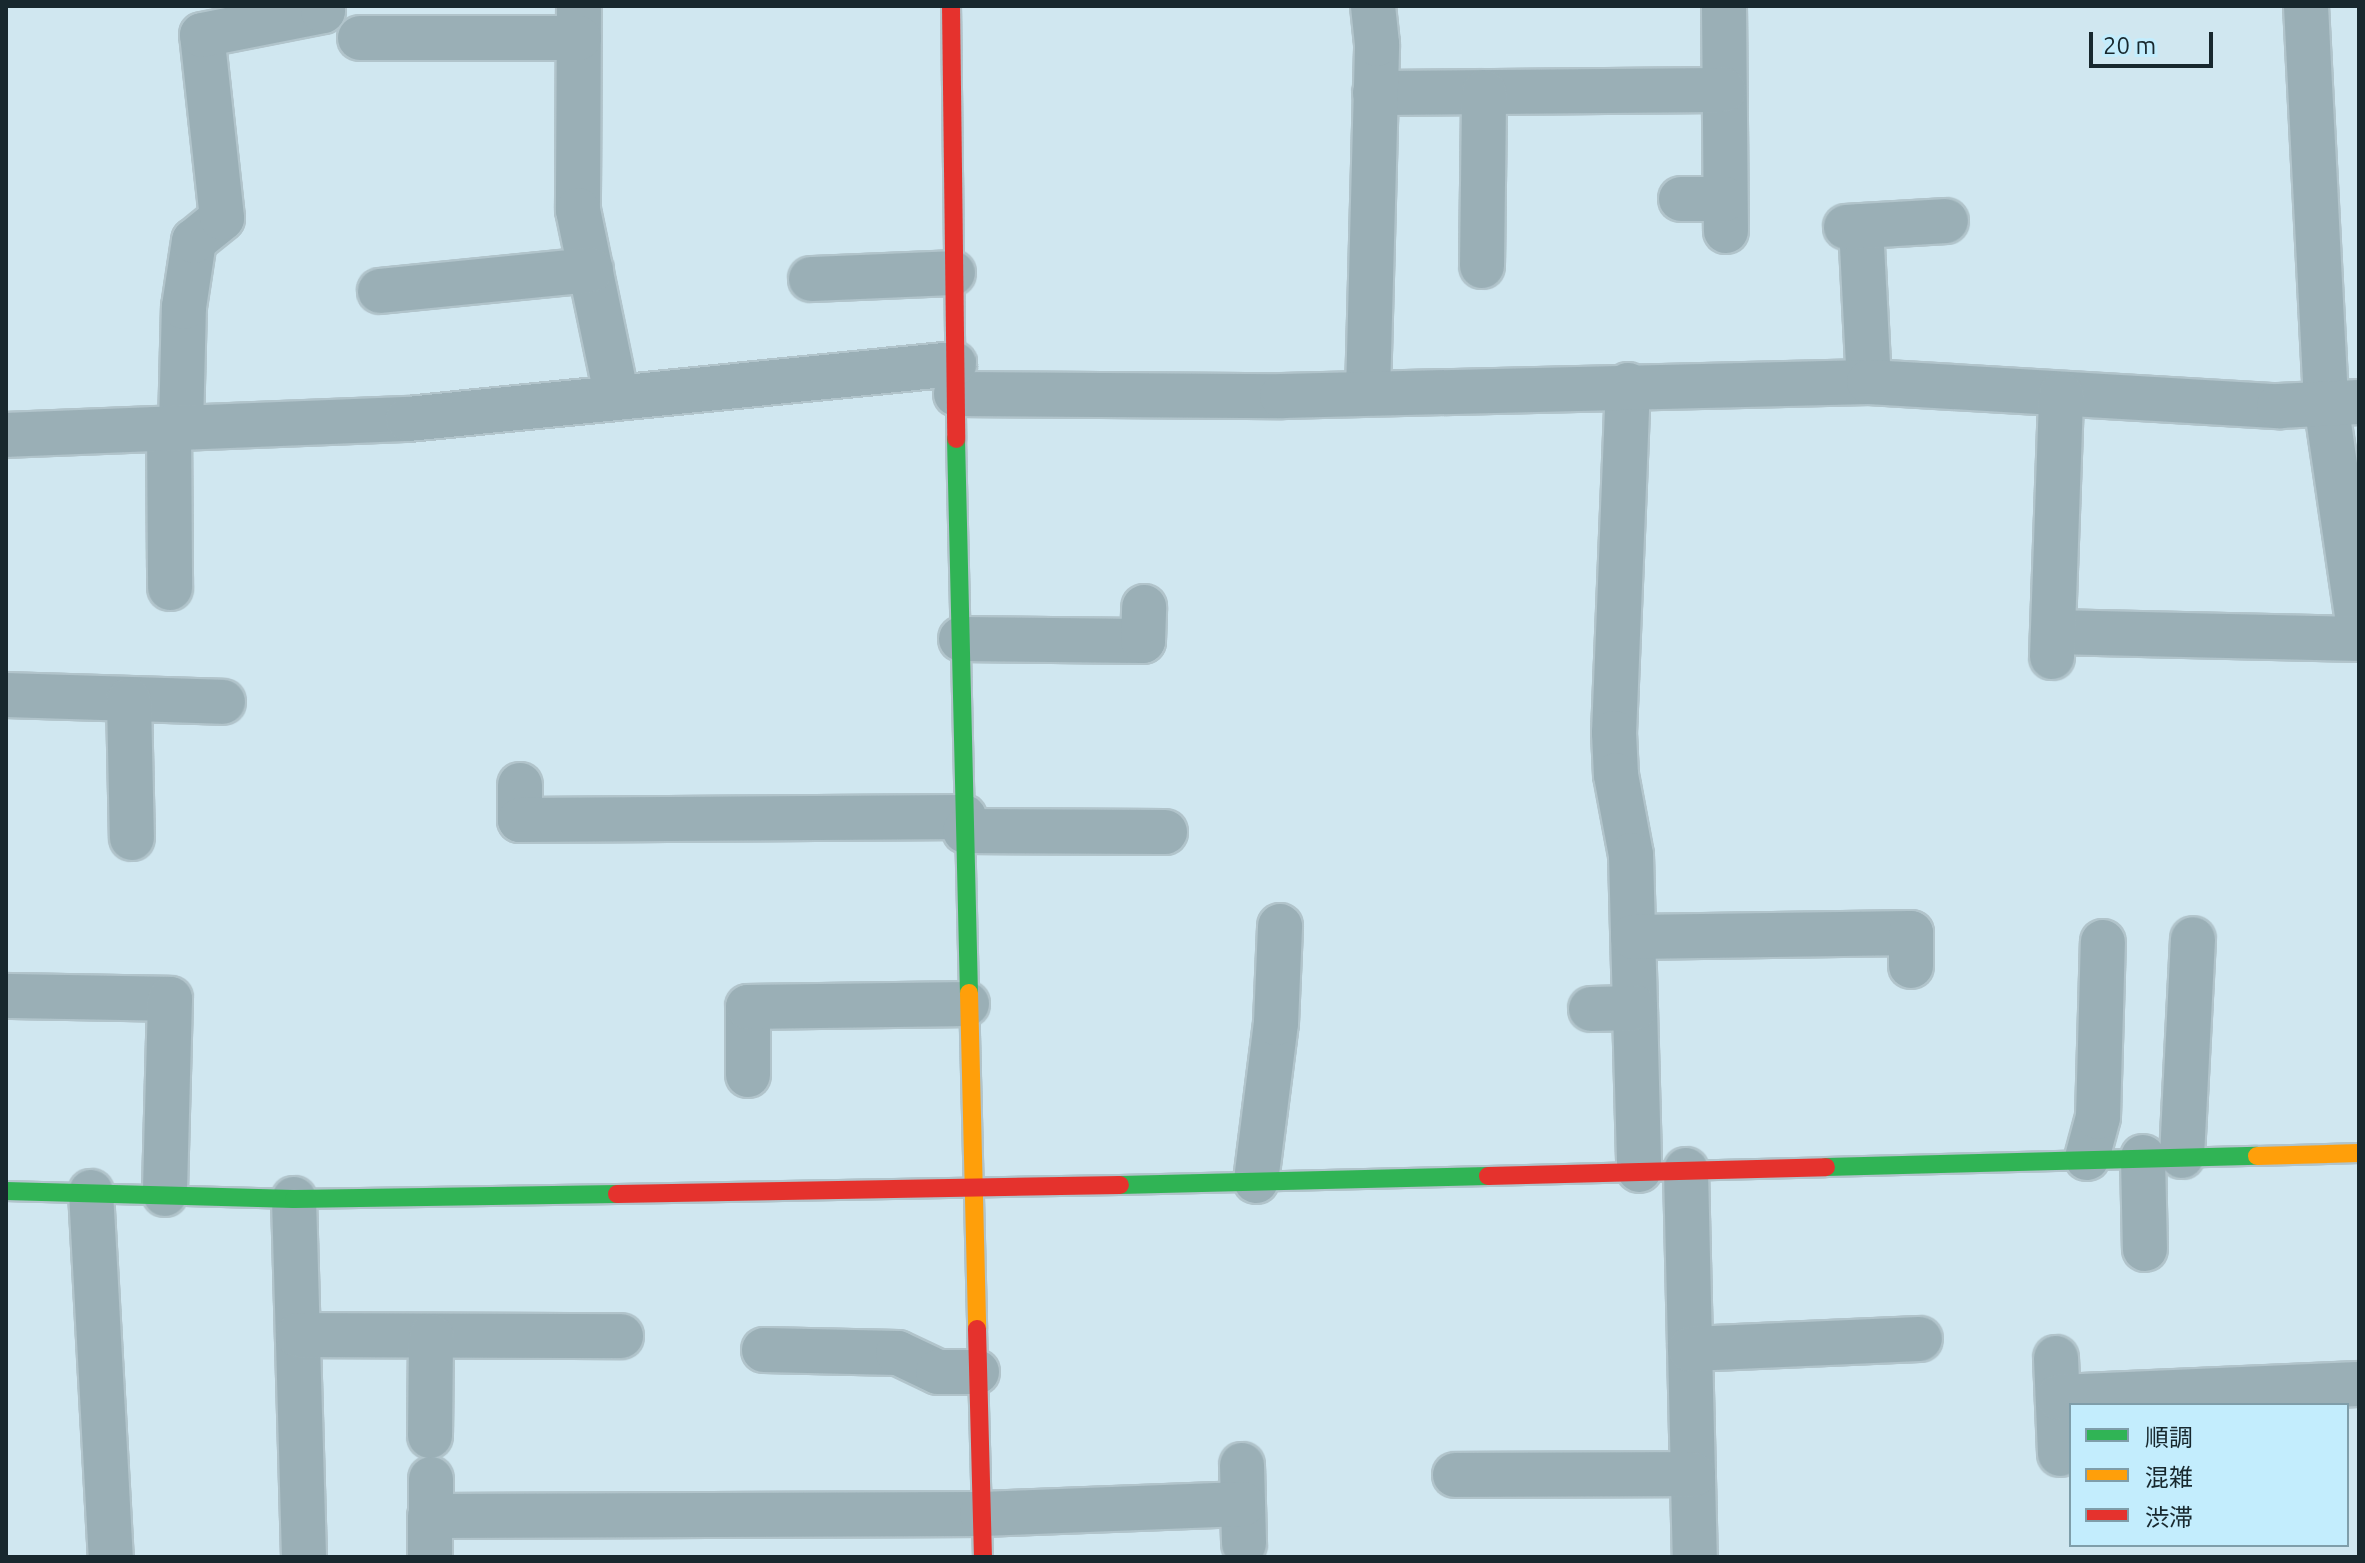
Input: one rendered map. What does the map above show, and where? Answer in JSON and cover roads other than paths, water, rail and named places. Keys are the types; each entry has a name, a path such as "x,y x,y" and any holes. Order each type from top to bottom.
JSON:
{"street":[{"path":"170,588 175,428 184,307 194,241 222,218 202,35 323,11 323,6"},
{"path":"951,6 967,1004 983,1557"},
{"path":"1368,393 1375,93 1373,6"},
{"path":"1681,199 1725,215 1724,6"},
{"path":"2306,6 2359,630"},
{"path":"360,38 579,22 578,210 617,398"},
{"path":"1375,93 1724,90"},
{"path":"1482,266 1484,92"},
{"path":"1869,382 1854,227 1946,221"},
{"path":"380,291 591,270"},
{"path":"811,279 953,273"},
{"path":"6,435 408,419 617,398 955,379 1368,393 1869,382 1978,385 2061,394 2279,406 2342,403"},
{"path":"1628,385 1614,733 1616,775 1631,855 1639,1170"},
{"path":"2061,394 2053,644 2359,639"},
{"path":"961,639 1143,641 1144,607"},
{"path":"6,695 223,702"},
{"path":"129,700 132,838"},
{"path":"520,785 520,820 720,836 964,824 1165,832"},
{"path":"1256,1181 1276,1023 1280,926"},
{"path":"1633,937 1911,933 1911,966"},
{"path":"2145,1249 2163,1157 2193,939"},
{"path":"2087,1158 2098,1117 2103,942"},
{"path":"6,996 170,999 165,1194"},
{"path":"748,1075 748,1007 967,1004"},
{"path":"1591,1009 1635,1008"},
{"path":"6,1191 294,1199 971,1189 2359,1153"},
{"path":"1686,1170 1695,1557"},
{"path":"91,1192 111,1557"},
{"path":"294,1199 304,1557"},
{"path":"298,1335 621,1336"},
{"path":"430,1436 431,1336"},
{"path":"1690,1349 1920,1339"},
{"path":"764,1350 898,1353 938,1372 977,1372"},
{"path":"2060,1454 2057,1378 2359,1384"},
{"path":"1455,1475 1693,1474"},
{"path":"430,1517 982,1514 1243,1504"}]}
